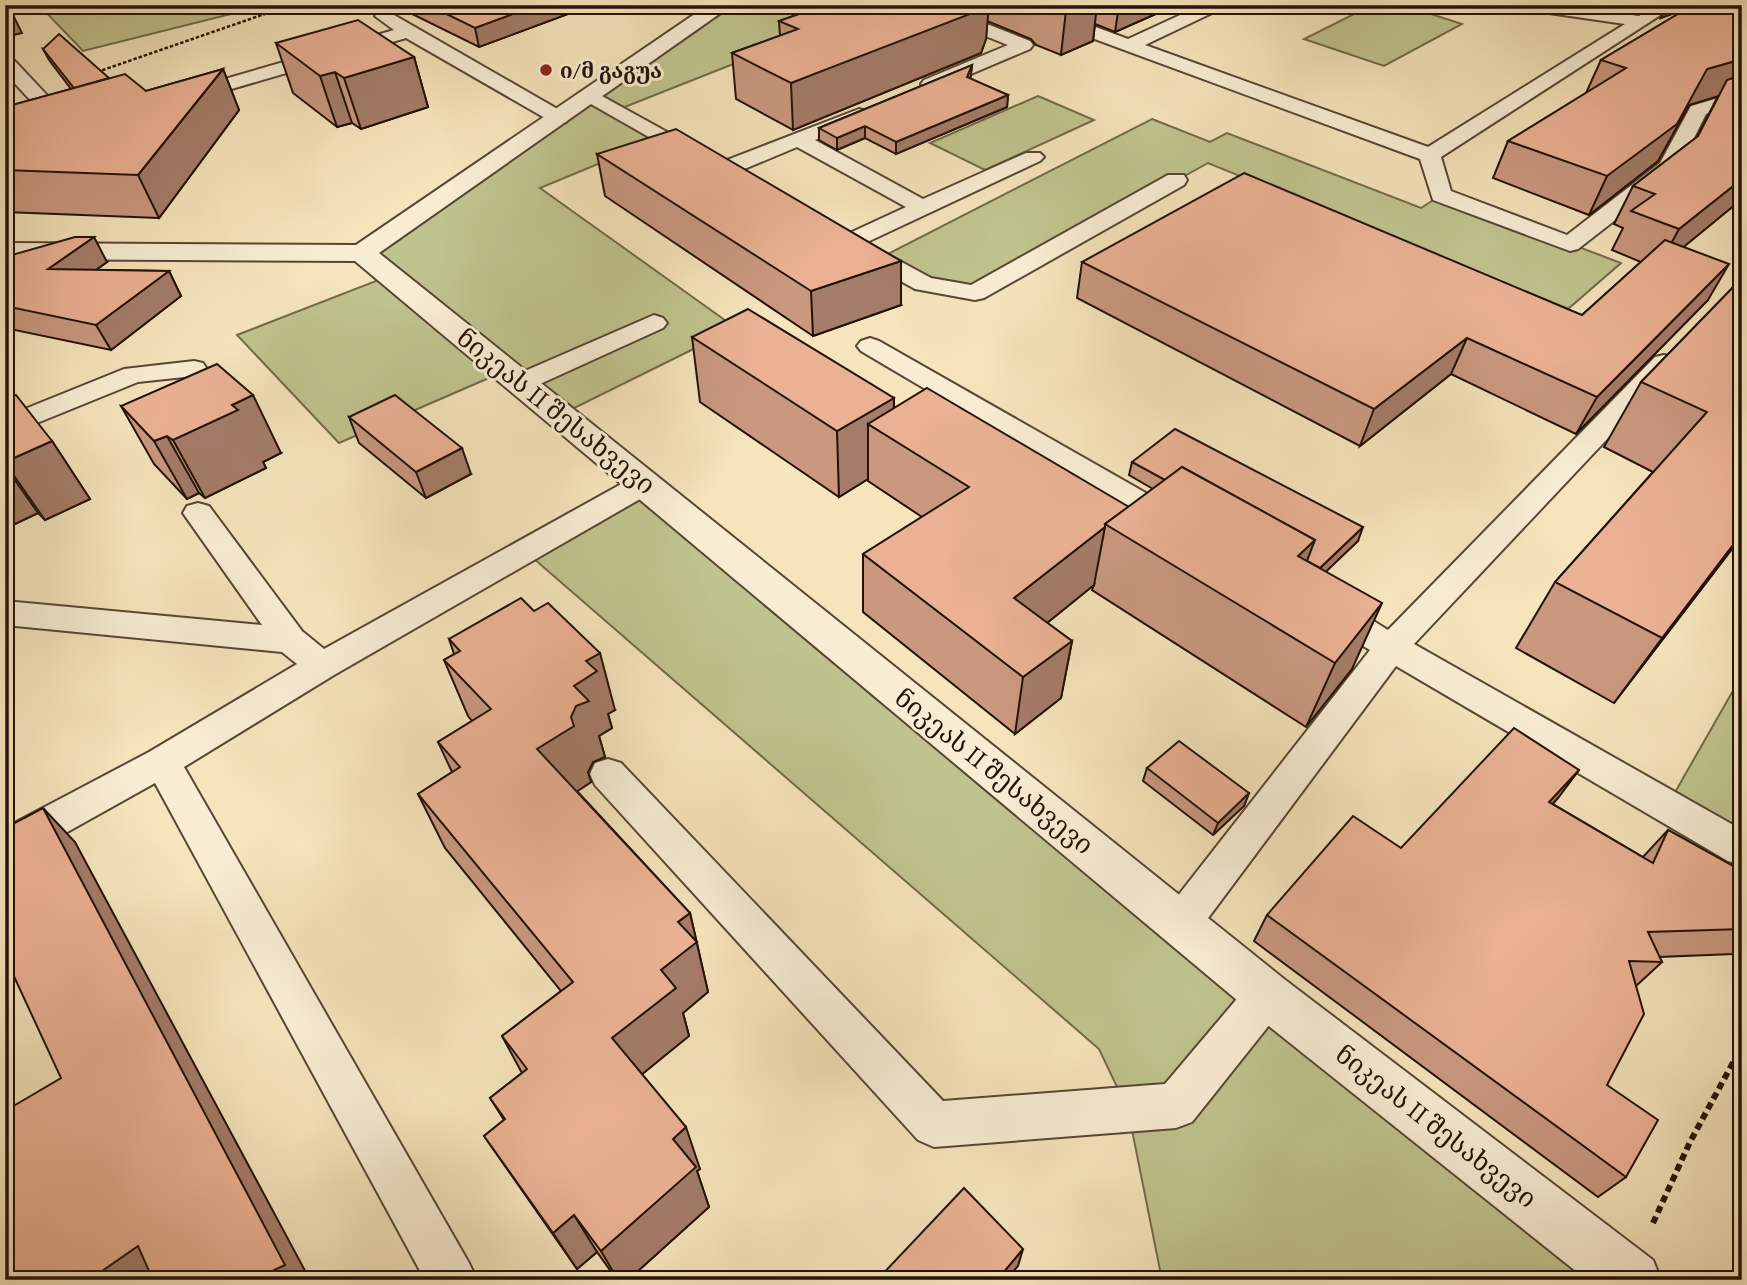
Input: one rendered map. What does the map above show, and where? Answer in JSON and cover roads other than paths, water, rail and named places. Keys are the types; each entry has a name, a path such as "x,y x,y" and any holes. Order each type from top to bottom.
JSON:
{"street":[{"path":"11,262 88,252 362,253 722,5"},
{"name":"ნიკეას II შესახვევი","path":"362,253 1267,995 1631,1278"}],"lane":[{"path":"393,5 384,16 559,118"},
{"path":"915,91 1024,45 923,5"},
{"path":"1019,5 1430,155"},
{"path":"1267,5 1282,8 1308,5"},
{"path":"1528,5 1639,21"},
{"path":"1430,155 1668,5"},
{"path":"1129,45 1204,7"},
{"path":"166,101 408,32"},
{"path":"5,62 31,89 74,126 43,135"},
{"path":"591,96 745,183"},
{"path":"1430,155 1441,195 1570,244 1669,167 1698,110 1742,97"},
{"path":"722,170 877,107"},
{"path":"799,140 923,208"},
{"path":"849,242 1032,157"},
{"path":"826,229 924,284 975,293 1176,180"},
{"path":"520,383 654,323"},
{"path":"1180,924 1391,648 1689,338"},
{"path":"870,346 1197,536"},
{"path":"5,427 133,375 194,369"},
{"path":"5,847 162,762 322,666 644,484"},
{"path":"198,513 290,640 322,666"},
{"path":"1306,598 1742,849"},
{"path":"5,613 290,640"},
{"path":"162,762 452,1280"},
{"path":"608,774 934,1124 1176,1106 1267,995"}],"place":[{"name":"ი/მ გაგუა","path":"546,70"}]}
